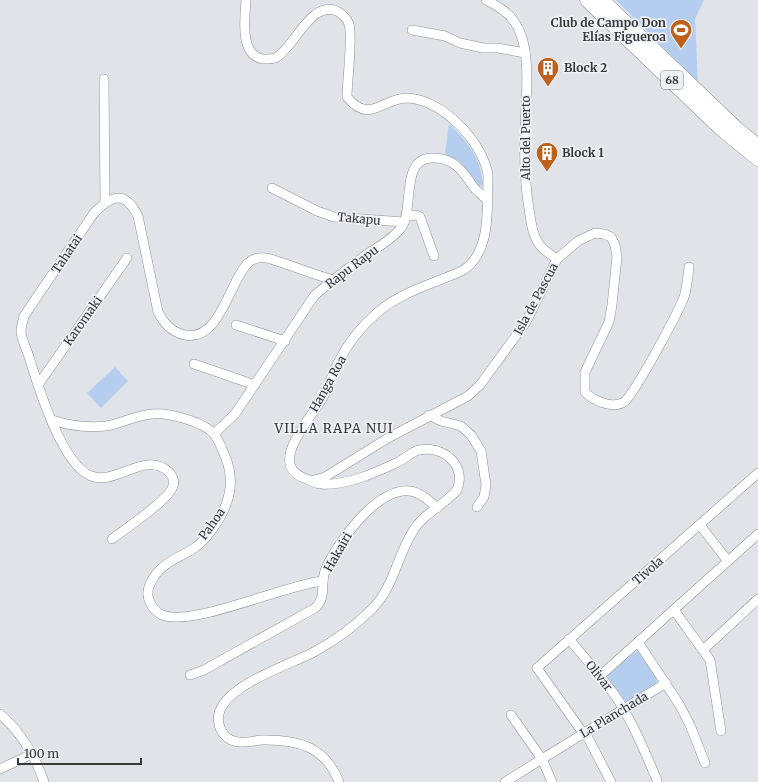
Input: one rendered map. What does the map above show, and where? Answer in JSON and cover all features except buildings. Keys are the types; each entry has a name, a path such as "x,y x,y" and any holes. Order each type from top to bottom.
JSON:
{"highway":[{"name":"68","path":"587,0 719,127 758,158"},
{"name":"68","path":"602,0 737,129 758,146"}],"street":[{"name":"Hanga Roa","path":"246,0 244,29 250,50 259,58 269,60 277,57 288,48 309,17 332,4 344,15 349,24 347,97 359,108 373,110 393,101 406,98 419,100 433,105 447,114 465,131 483,159 488,175 482,246 472,266 387,304 365,323 339,360 323,397 298,433 292,446 290,460 294,471 299,477 318,484 335,485 363,477 399,462 417,450 429,449 443,453 452,459 460,473 460,483 456,490 422,520 412,532 391,583 373,607 348,631 313,652 254,680 227,701 218,714 217,719 220,729 223,734 234,741 272,740 306,745 318,751 330,762 339,782"},
{"name":"Alto del Puerto","path":"486,0 506,12 518,28 524,42 526,192 532,226 537,241 544,250 558,259"},
{"path":"412,30 445,36 460,42 483,48 498,48 525,53"},
{"path":"104,79 105,202 112,198 120,198 132,204 138,216 158,312 163,322 173,331 193,336 201,334 214,322 248,262 254,259 262,257 271,259 332,280"},
{"path":"406,219 410,178 414,168 421,161 429,158 442,158 455,164 472,186 487,200"},
{"name":"Takapu","path":"272,188 317,211 334,217 406,219 416,215 420,217 434,256"},
{"name":"Tahatai","path":"105,202 94,213 24,316 21,332 38,385 57,434 72,460 83,472 91,477 105,477 144,465 154,464 163,467 170,473 174,480 173,486 169,493 143,517 112,539"},
{"name":"Rapu Rapu","path":"214,434 235,414 314,296 332,280 398,231 406,219"},
{"name":"Isla de Pascua","path":"311,481 325,477 429,415 468,396 480,385 526,322 558,259 578,241 595,233 604,234 611,237 616,245 616,264 609,322 585,372 585,392 592,400 612,404 624,401 636,387 685,295 689,267"},
{"name":"Karomaki","path":"38,385 127,258"},
{"path":"236,325 285,341"},
{"path":"194,364 255,385"},
{"name":"Pahoa","path":"52,420 74,427 107,426 153,413 188,420 207,428 214,434 223,449 230,471 230,488 226,504 219,520 202,541 170,561 157,573 149,585 148,598 153,609 162,615 196,615 229,607 296,585 323,580"},
{"path":"429,415 440,421 461,426 471,435 481,451 486,485 484,497 477,506"},
{"name":"Tivola","path":"584,733 537,668 758,473"},
{"name":"Hakairi","path":"190,675 204,670 315,608 323,597 323,580 331,559 348,532 370,508 396,492 410,490 418,492 437,508"},
{"path":"700,525 727,560"},
{"path":"600,676 727,560 758,534"},
{"path":"703,650 758,599"},
{"path":"674,610 710,660 721,730"},
{"name":"Olivar","path":"569,639 600,676 624,709 637,734 657,780"},
{"path":"638,642 666,683 690,725 705,763"},
{"name":"La Planchada","path":"505,782 666,683"},
{"path":"0,714 21,736 32,754 44,782"},
{"path":"511,715 542,759 552,782"},
{"path":"584,733 611,782"},
{"path":"0,769 32,754"}],"shaded area":[{"name":"Club de Campo Don Elías Figueroa","path":"616,0 704,0 695,19 698,82"},
{"path":"449,124 468,144 472,151 480,167 483,185 479,186 460,161 445,154"},
{"path":"115,367 128,381 101,408 87,393"},
{"path":"638,650 657,678 656,686 627,704 606,674"}],"place":[{"name":"Club de Campo Don Elías Figueroa","path":"681,50"},
{"name":"Block 2","path":"548,88"},
{"name":"Block 1","path":"547,172"}],"district":[{"name":"VILLA RAPA NUI","path":"334,428"}]}
